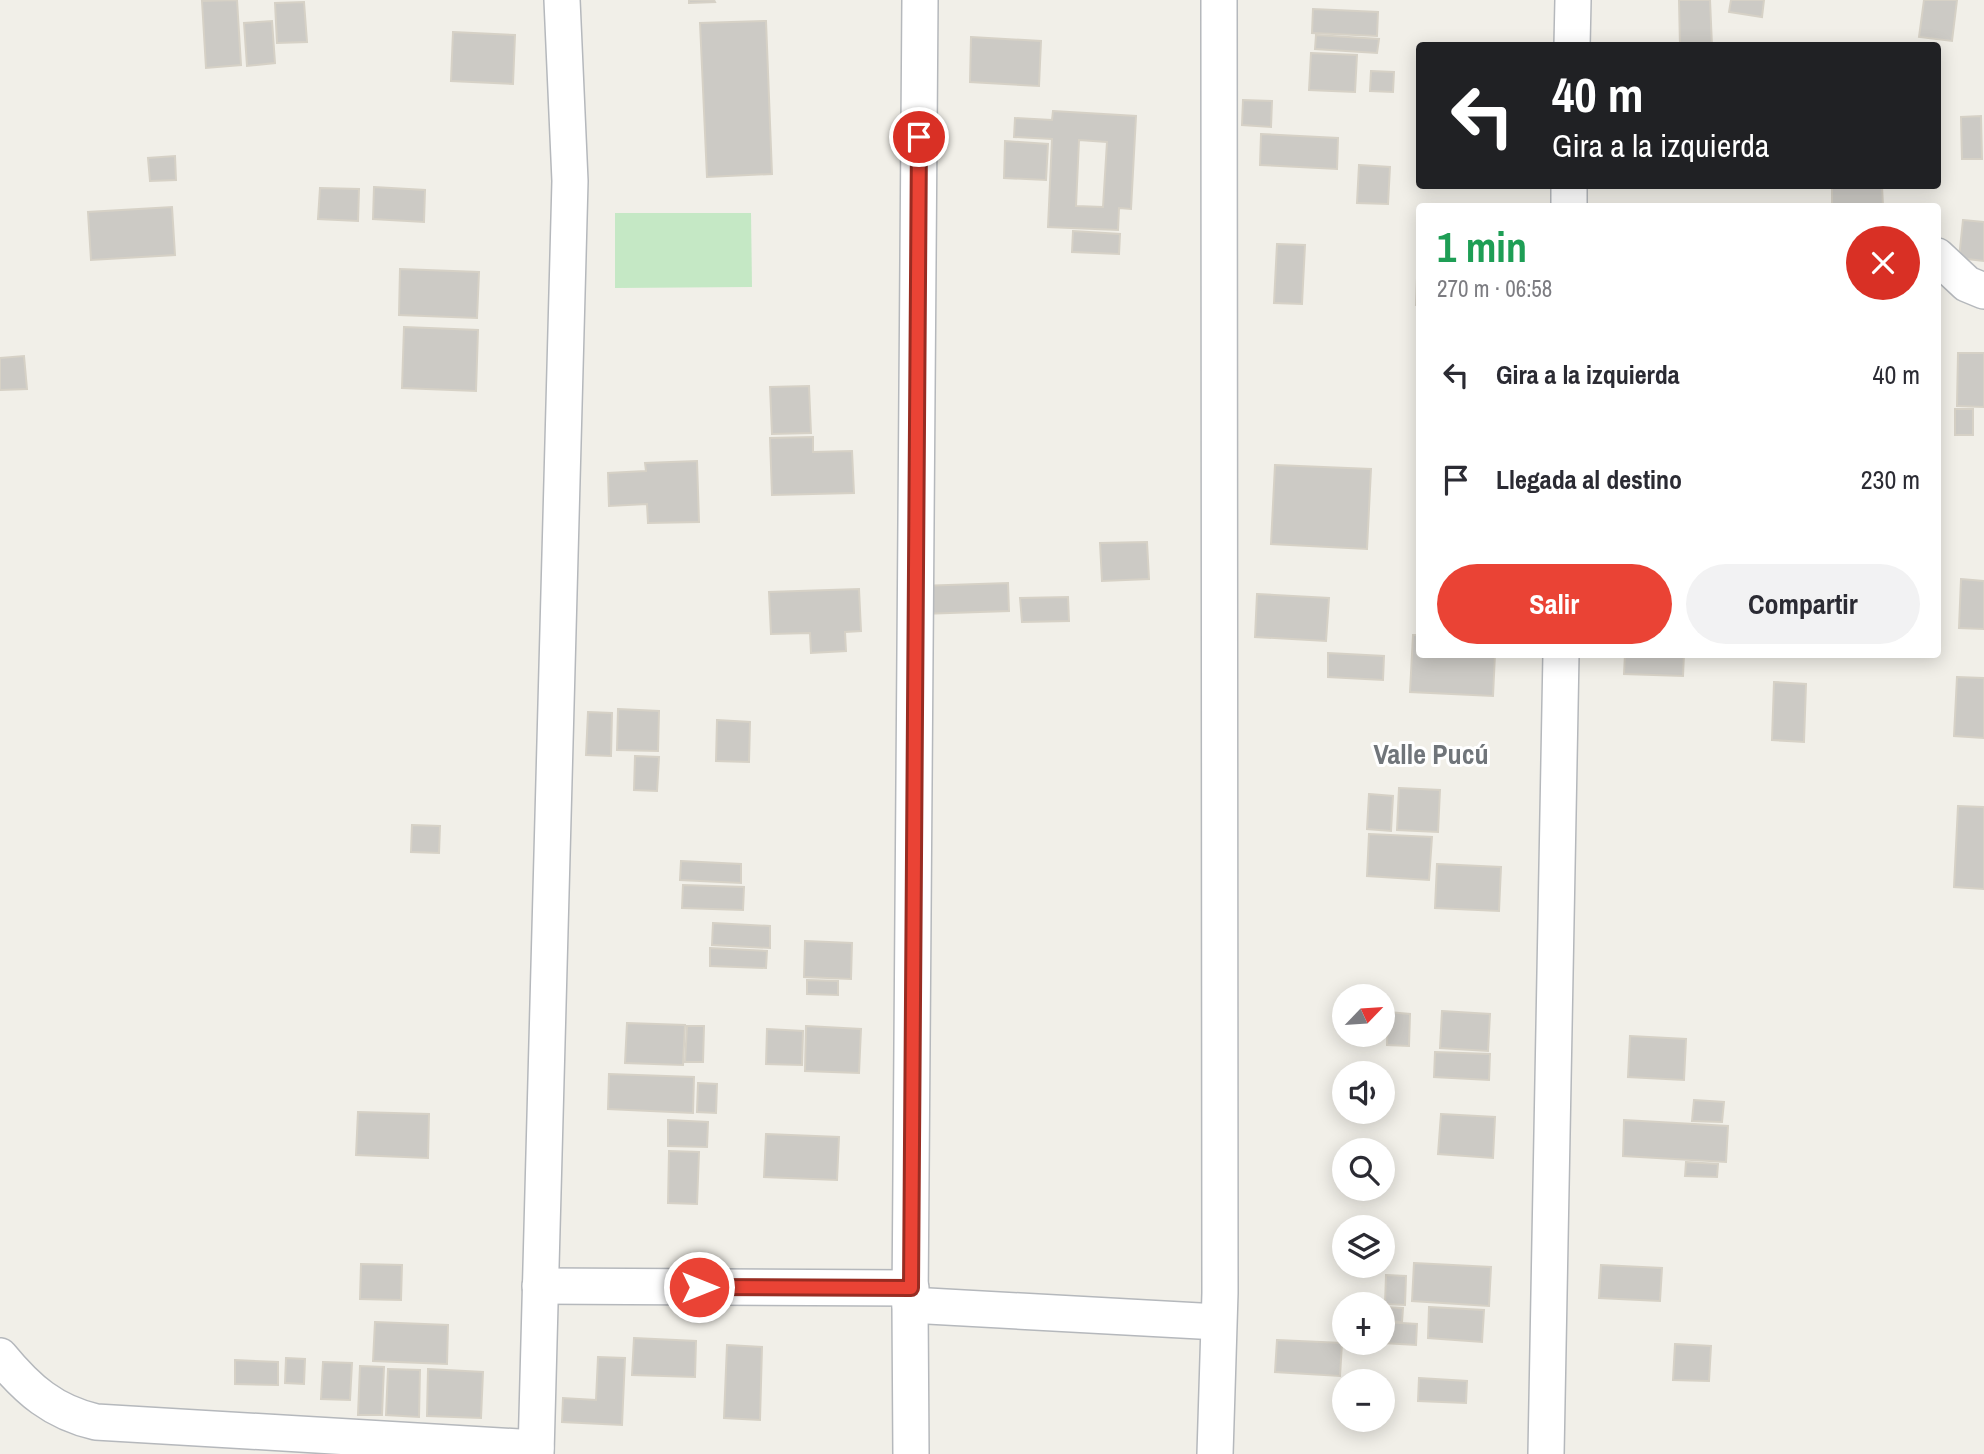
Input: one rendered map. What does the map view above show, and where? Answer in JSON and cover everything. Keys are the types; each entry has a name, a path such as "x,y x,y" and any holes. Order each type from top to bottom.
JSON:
{"street":[{"path":"0,1356 19,1379 53,1407 71,1416 96,1422 536,1451 570,181 562,0"},
{"path":"911,1454 920,0"},
{"path":"1215,1454 1219,1322 1219,0"},
{"path":"1572,42 1573,0"},
{"path":"1941,260 1967,284 1984,290"},
{"path":"1546,1454 1561,658"},
{"path":"540,1286 911,1296 1219,1322"}],"green space":[{"path":"615,213 751,213 752,287 615,288"}],"building":[{"path":"237,0 241,65 206,68 202,1"},
{"path":"689,0 714,0 715,2 689,3"},
{"path":"1679,0 1710,0 1712,42 1680,42"},
{"path":"1731,0 1764,0 1762,17 1729,12"},
{"path":"1924,0 1957,0 1952,41 1919,37"},
{"path":"304,2 307,42 277,43 275,3"},
{"path":"1313,9 1378,12 1377,36 1312,33"},
{"path":"272,21 275,63 247,66 244,23"},
{"path":"766,21 772,174 707,177 700,23"},
{"path":"453,32 515,35 513,84 451,81"},
{"path":"1316,35 1379,39 1377,53 1315,49"},
{"path":"971,37 1041,41 1039,86 970,82"},
{"path":"1311,53 1357,55 1355,92 1309,90"},
{"path":"1371,71 1394,72 1393,92 1370,91"},
{"path":"1243,100 1272,101 1271,127 1242,125"},
{"path":"1053,111 1136,116 1131,209 1119,208 1118,230 1048,227 1052,139 1014,137 1015,118 1052,120","holes":["1079,140 1107,142 1103,207 1076,206"]},
{"path":"1981,116 1982,159 1962,159 1961,117"},
{"path":"1261,134 1338,138 1337,169 1260,165"},
{"path":"1005,141 1048,144 1046,180 1004,178"},
{"path":"175,156 176,180 150,181 148,158"},
{"path":"1359,165 1390,167 1388,204 1357,203"},
{"path":"374,187 425,190 424,222 373,219"},
{"path":"320,188 359,189 358,221 318,219"},
{"path":"1832,189 1882,189 1883,203 1832,203"},
{"path":"172,207 175,255 91,260 88,212"},
{"path":"1963,220 1984,222 1984,261 1959,258"},
{"path":"1073,231 1120,234 1119,254 1072,252"},
{"path":"1277,244 1305,245 1302,304 1274,303"},
{"path":"400,269 479,272 477,318 399,315"},
{"path":"404,327 478,330 476,391 402,388"},
{"path":"1958,353 1984,353 1984,407 1957,406"},
{"path":"24,356 27,389 0,390 0,358"},
{"path":"809,386 811,433 772,434 770,387"},
{"path":"1955,409 1973,409 1973,435 1955,435"},
{"path":"813,437 813,452 852,451 854,493 772,495 770,438"},
{"path":"697,461 699,522 648,523 647,504 609,506 608,473 646,471 645,463"},
{"path":"1275,465 1371,469 1367,549 1271,544"},
{"path":"1147,542 1149,579 1102,581 1100,543"},
{"path":"1961,579 1984,581 1984,629 1959,628"},
{"path":"1008,583 1009,611 921,614 919,586"},
{"path":"859,589 861,631 845,632 846,651 811,653 810,633 771,634 769,592"},
{"path":"1257,594 1329,598 1326,641 1255,637"},
{"path":"1068,597 1069,621 1022,622 1020,598"},
{"path":"1413,635 1416,635 1416,658 1495,658 1493,696 1410,692"},
{"path":"1328,653 1384,656 1383,680 1328,677"},
{"path":"1625,658 1684,658 1683,676 1624,674"},
{"path":"1957,677 1984,678 1984,738 1954,736"},
{"path":"1774,682 1806,684 1804,742 1772,740"},
{"path":"618,709 659,711 658,751 617,750"},
{"path":"588,712 612,713 611,756 586,755"},
{"path":"717,720 750,722 749,762 716,761"},
{"path":"635,756 659,757 657,791 634,790"},
{"path":"1399,788 1440,790 1438,832 1397,830"},
{"path":"1369,794 1393,796 1391,831 1367,829"},
{"path":"1958,806 1984,807 1984,889 1954,887"},
{"path":"412,825 440,826 439,853 411,852"},
{"path":"1369,834 1432,837 1429,880 1367,876"},
{"path":"681,861 741,864 741,883 680,880"},
{"path":"1437,864 1501,867 1499,911 1435,908"},
{"path":"683,885 744,887 743,910 682,908"},
{"path":"713,923 770,926 770,948 712,945"},
{"path":"805,941 852,943 851,979 804,977"},
{"path":"710,948 767,951 766,968 710,966"},
{"path":"807,980 838,981 838,995 807,994"},
{"path":"1442,1011 1490,1014 1488,1051 1440,1048"},
{"path":"1395,1013 1410,1014 1409,1046 1395,1045"},
{"path":"627,1023 685,1025 683,1065 625,1063"},
{"path":"687,1026 704,1026 703,1062 685,1062"},
{"path":"806,1026 861,1029 859,1073 805,1071"},
{"path":"767,1029 803,1031 802,1065 766,1064"},
{"path":"1630,1036 1686,1039 1684,1080 1628,1077"},
{"path":"1435,1052 1490,1054 1489,1080 1434,1077"},
{"path":"609,1074 694,1077 693,1113 608,1109"},
{"path":"698,1083 717,1084 716,1113 697,1112"},
{"path":"1694,1100 1724,1102 1722,1122 1692,1121"},
{"path":"358,1112 429,1114 428,1158 356,1155"},
{"path":"1441,1114 1495,1117 1493,1158 1438,1154"},
{"path":"668,1120 708,1122 707,1147 668,1146"},
{"path":"1624,1120 1728,1126 1726,1162 1623,1156"},
{"path":"766,1134 839,1137 837,1180 764,1177"},
{"path":"669,1151 699,1152 697,1204 668,1203"},
{"path":"1686,1162 1718,1164 1717,1177 1685,1176"},
{"path":"1414,1263 1491,1267 1489,1306 1412,1301"},
{"path":"361,1264 402,1265 401,1300 360,1299"},
{"path":"1601,1265 1662,1268 1660,1301 1599,1298"},
{"path":"1406,1276 1405,1305 1395,1304 1395,1292 1385,1292 1386,1278"},
{"path":"1429,1307 1484,1310 1482,1342 1428,1338"},
{"path":"1395,1308 1403,1308 1402,1322 1395,1322"},
{"path":"375,1322 448,1325 447,1364 373,1361"},
{"path":"1395,1323 1417,1324 1416,1345 1395,1344"},
{"path":"634,1338 696,1341 695,1377 632,1375"},
{"path":"1277,1340 1332,1343 1332,1355 1341,1355 1340,1369 1332,1369 1332,1376 1275,1372"},
{"path":"1675,1344 1711,1346 1709,1381 1673,1380"},
{"path":"727,1345 762,1347 760,1420 724,1418"},
{"path":"598,1357 625,1358 622,1425 562,1422 563,1398 596,1400"},
{"path":"286,1358 305,1359 304,1384 285,1383"},
{"path":"235,1360 278,1362 278,1385 235,1384"},
{"path":"323,1362 352,1363 350,1400 321,1399"},
{"path":"360,1366 384,1367 382,1415 358,1415"},
{"path":"388,1369 420,1370 419,1417 386,1415"},
{"path":"428,1369 483,1372 481,1418 427,1416"},
{"path":"1419,1378 1467,1381 1466,1403 1418,1401"}],"district":[{"name":"Valle Pucú","path":"1431,754"}],"route":[{"path":"699,1287 911,1288 919,137"}]}
